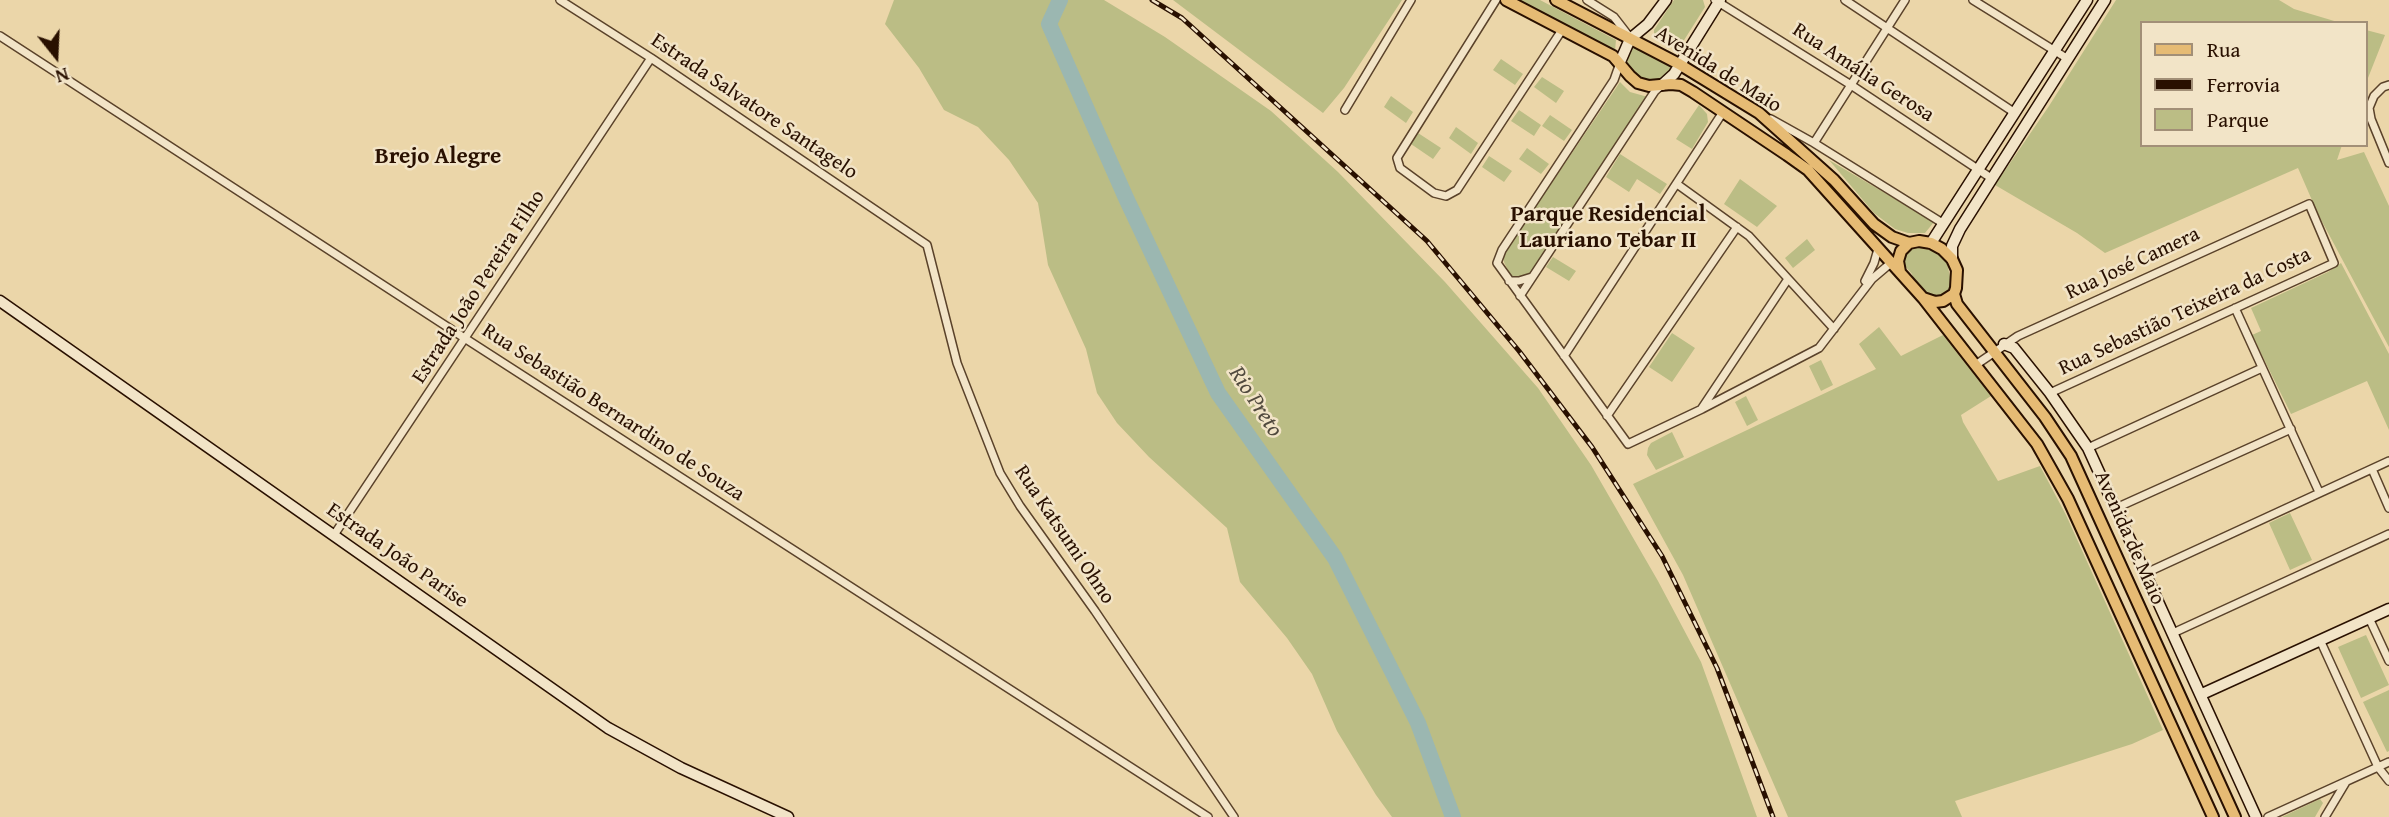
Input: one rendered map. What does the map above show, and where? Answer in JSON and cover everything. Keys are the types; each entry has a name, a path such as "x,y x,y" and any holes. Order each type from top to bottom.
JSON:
{"main road":[{"name":"Avenida de Maio","path":"1506,0 1613,56 1638,83 1648,86 1681,85 1808,170 1900,272"},
{"name":"Avenida de Maio","path":"1556,0 1679,64 1759,113 1834,180 1874,224 1892,237 1909,243"},
{"path":"1620,62 1630,38 1648,24 1666,0"},
{"path":"1931,243 2087,0"},
{"path":"1952,260 1942,248 1919,241 1909,243 1901,251 1898,261 1900,272 1923,298 1940,301 1954,294 1958,279 1952,260 1952,246 1960,229 2105,0"},
{"path":"1662,85 1674,74 1718,1"},
{"name":"Avenida de Maio","path":"1954,294 1957,304 2045,417 2071,456 2235,817"},
{"name":"Avenida de Maio","path":"1923,298 2037,444 2068,499 2213,817"},
{"name":"Estrada João Parise","path":"0,301 608,728 681,768 788,817"},
{"path":"2004,344 2014,348 2050,393 2088,448 2256,817"},
{"path":"2202,694 2389,609"},
{"path":"2138,650 2153,640"}],"street":[{"name":"Estrada Salvatore Santagelo","path":"560,0 651,58 927,245"},
{"path":"1345,110 1411,0"},
{"path":"1496,0 1397,158 1400,168 1434,193 1446,196 1457,190 1562,30"},
{"path":"1587,0 1614,17 1630,38"},
{"path":"1845,0 2015,113"},
{"path":"1814,143 1905,0"},
{"path":"1973,0 2068,60"},
{"name":"Rua Amália Gerosa","path":"1718,1 1852,85 1991,178"},
{"name":"Rua Sebastião Bernardino de Souza","path":"0,36 466,340 1208,817"},
{"name":"Estrada João Pereira Filho","path":"334,536 651,58"},
{"path":"1620,62 1614,79 1502,250 1497,263 1628,444 1819,348 1870,273 1878,249"},
{"path":"1520,296 1655,91 1662,85"},
{"path":"2389,85 2374,96 2369,108 2389,163"},
{"path":"1564,356 1723,112"},
{"path":"1759,113 1814,143 1944,224"},
{"path":"1677,184 1749,236 1834,329"},
{"name":"Rua José Camera","path":"1977,364 2004,344 2029,331 2309,204 2334,263"},
{"path":"1607,415 1737,227"},
{"name":"Rua Katsumi Ohno","path":"927,245 957,363 1000,473 1234,817"},
{"path":"1855,298 1892,262"},
{"name":"Rua Sebastião Teixeira da Costa","path":"2050,393 2334,263"},
{"path":"1509,281 1533,276"},
{"path":"1702,409 1788,279"},
{"path":"2235,308 2319,492"},
{"path":"2088,448 2262,368"},
{"path":"2116,508 2291,429"},
{"path":"2146,573 2389,461"},
{"path":"2372,469 2389,508"},
{"path":"2173,633 2389,534"},
{"path":"2369,618 2389,661"},
{"path":"2320,640 2378,767 2389,781"},
{"path":"2268,817 2389,762"},
{"path":"2325,817 2346,782"}],"green space":[{"path":"894,0 1104,0 1165,37 1271,111 1338,172 1445,282 1538,388 1591,465 1701,662 1757,817 1392,817 1337,731 1312,674 1287,638 1240,582 1227,528 1149,457 1117,423 1097,393 1086,349 1048,265 1038,203 1009,160 978,127 944,110 919,68 885,24"},
{"path":"1173,0 1402,0 1344,88 1323,113"},
{"path":"1516,0 1540,0 1616,40 1615,51"},
{"path":"1674,0 1703,0 1705,7 1681,45 1676,47 1666,44 1654,35 1654,30"},
{"path":"2116,0 2279,0 2294,9 2334,21 2140,21 2140,147 2341,147 2337,160 2364,152 2389,206 2389,347 2318,214 2298,168 2105,253 2077,233 1995,185"},
{"path":"2368,31 2385,35 2368,78"},
{"path":"1630,44 1673,66 1671,70 1659,80 1649,82 1639,79 1627,64"},
{"path":"1501,59 1523,74 1515,85 1493,70"},
{"path":"1542,77 1564,91 1556,103 1534,87"},
{"path":"1620,82 1630,92 1648,97 1528,276 1511,277 1503,255"},
{"path":"1391,96 1413,112 1406,123 1384,107"},
{"path":"1699,105 1707,114 1708,122 1692,149 1676,139"},
{"path":"1519,110 1541,125 1534,136 1511,121"},
{"path":"1550,115 1572,130 1564,141 1542,126"},
{"path":"1456,127 1478,143 1471,154 1449,138"},
{"path":"1418,133 1441,148 1433,159 1411,144"},
{"path":"1527,148 1549,164 1541,174 1519,159"},
{"path":"1620,154 1667,184 1660,194 1637,179 1629,192 1606,177"},
{"path":"1489,156 1512,171 1504,182 1482,167"},
{"path":"1829,160 1934,222 1925,233 1908,233 1895,229 1874,213"},
{"path":"1740,179 1777,206 1757,227 1724,204"},
{"path":"1807,239 1815,250 1793,268 1785,258"},
{"path":"1919,246 1940,254 1947,263 1952,286 1944,298 1931,297 1922,287 1914,284 1912,274 1903,264 1905,251"},
{"path":"1553,257 1576,271 1569,281 1546,267"},
{"path":"2341,263 2389,354 2389,430 2367,381 2291,414 2252,335 2261,331 2251,308 2328,272"},
{"path":"1879,327 1901,356 1943,335 1991,396 1961,415 1963,422 1998,481 2040,466 2066,515 2163,730 2132,744 1955,801 1962,817 1788,817 1683,575 1633,484 1876,369 1859,344"},
{"path":"1672,333 1695,348 1672,382 1649,367"},
{"path":"1821,360 1833,385 1821,391 1809,366"},
{"path":"1746,396 1758,420 1747,426 1735,402"},
{"path":"1672,432 1684,457 1656,470 1647,455 1648,448 1651,443"},
{"path":"2290,513 2312,560 2290,570 2269,523"},
{"path":"2366,635 2389,685 2361,698 2338,647"},
{"path":"2389,690 2389,751 2387,752 2363,702"},
{"path":"2320,799 2323,803 2315,817 2282,817"}],"waterway":[{"name":"Rio Preto","path":"1060,0 1049,24 1126,198 1218,393 1335,558 1418,723 1453,817"}],"railway":[{"path":"1152,0 1182,18 1427,241 1519,351 1592,447 1662,556 1717,668 1773,817"}],"district":[{"name":"Brejo Alegre","path":"438,157"},
{"name":"Parque Residencial Lauriano Tebar II","path":"1608,228"}]}
